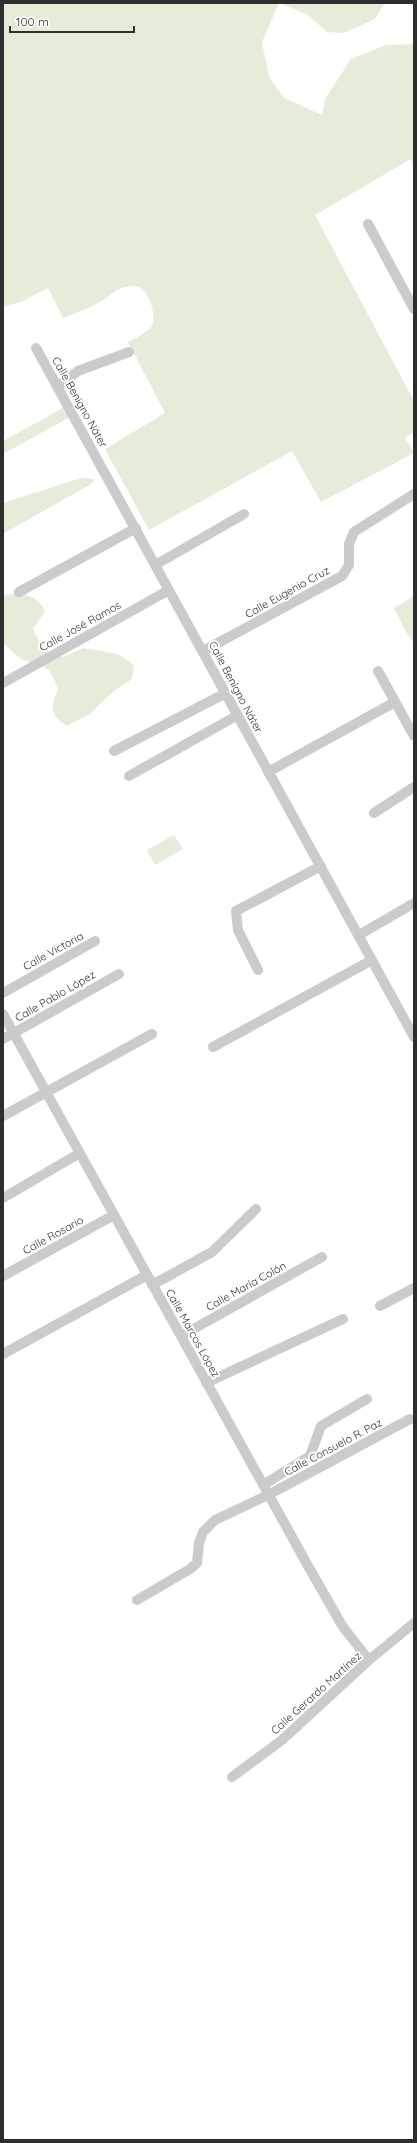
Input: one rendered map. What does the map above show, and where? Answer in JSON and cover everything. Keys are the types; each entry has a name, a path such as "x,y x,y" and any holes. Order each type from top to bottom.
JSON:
{"street":[{"path":"368,224 414,309"},
{"name":"Calle Benigno Náter","path":"36,348 372,960 410,1021 414,1037"},
{"path":"58,386 78,371 129,352"},
{"name":"Calle Eugenio Cruz","path":"203,651 342,576 349,565 349,544 354,532 413,496"},
{"path":"155,565 244,514"},
{"path":"19,592 136,528"},
{"name":"Calle José Ramos","path":"3,683 169,590"},
{"path":"378,671 414,736"},
{"path":"114,751 226,693"},
{"path":"268,772 395,702"},
{"path":"129,776 238,715"},
{"path":"374,813 414,787"},
{"path":"258,970 238,930 236,911 321,866"},
{"path":"359,935 414,904"},
{"name":"Calle Victoria","path":"3,993 95,941"},
{"path":"213,1047 372,960"},
{"name":"Calle Pablo López","path":"3,1039 119,974"},
{"name":"Calle Marcos López","path":"3,1014 268,1496 343,1627 369,1660"},
{"path":"3,1116 152,1034"},
{"path":"3,1198 80,1153"},
{"path":"152,1285 212,1252 256,1209"},
{"name":"Calle Rosario","path":"3,1276 114,1215"},
{"name":"Calle María Colón","path":"180,1336 322,1258"},
{"path":"3,1354 147,1275"},
{"path":"380,1306 414,1288"},
{"path":"206,1382 343,1319"},
{"path":"262,1485 310,1456 321,1426 367,1399"},
{"name":"Calle Consuelo R. Paz","path":"137,1600 190,1569 197,1563 199,1543 203,1532 215,1520 268,1496 410,1419"},
{"name":"Calle Gerardo Martínez","path":"232,1777 282,1740 369,1660 414,1623"}],"green space":[{"path":"3,3 279,3 262,42 269,77 284,98 322,115 325,99 351,59 386,45 414,44 414,165 411,159 315,215 414,401 414,432 405,438 414,453 321,502 292,451 149,530 105,449 165,413 128,342 143,334 152,325 153,310 146,293 137,286 121,288 105,299 86,309 63,318 48,288 21,302 3,307"},
{"path":"279,3 385,3 375,19 344,33 327,32 308,15"},
{"path":"65,407 70,417 3,454 3,441"},
{"path":"81,478 95,479 91,484 3,534 3,503"},
{"path":"3,595 24,595 36,600 45,611 33,629 43,650 63,657 83,648 118,654 134,665 132,679 114,691 90,714 67,726 61,722 53,710 55,696 58,690 52,674 44,667 20,658 3,643"},
{"path":"414,596 414,643 406,632 394,608"},
{"path":"174,835 183,849 155,865 147,850"}]}
